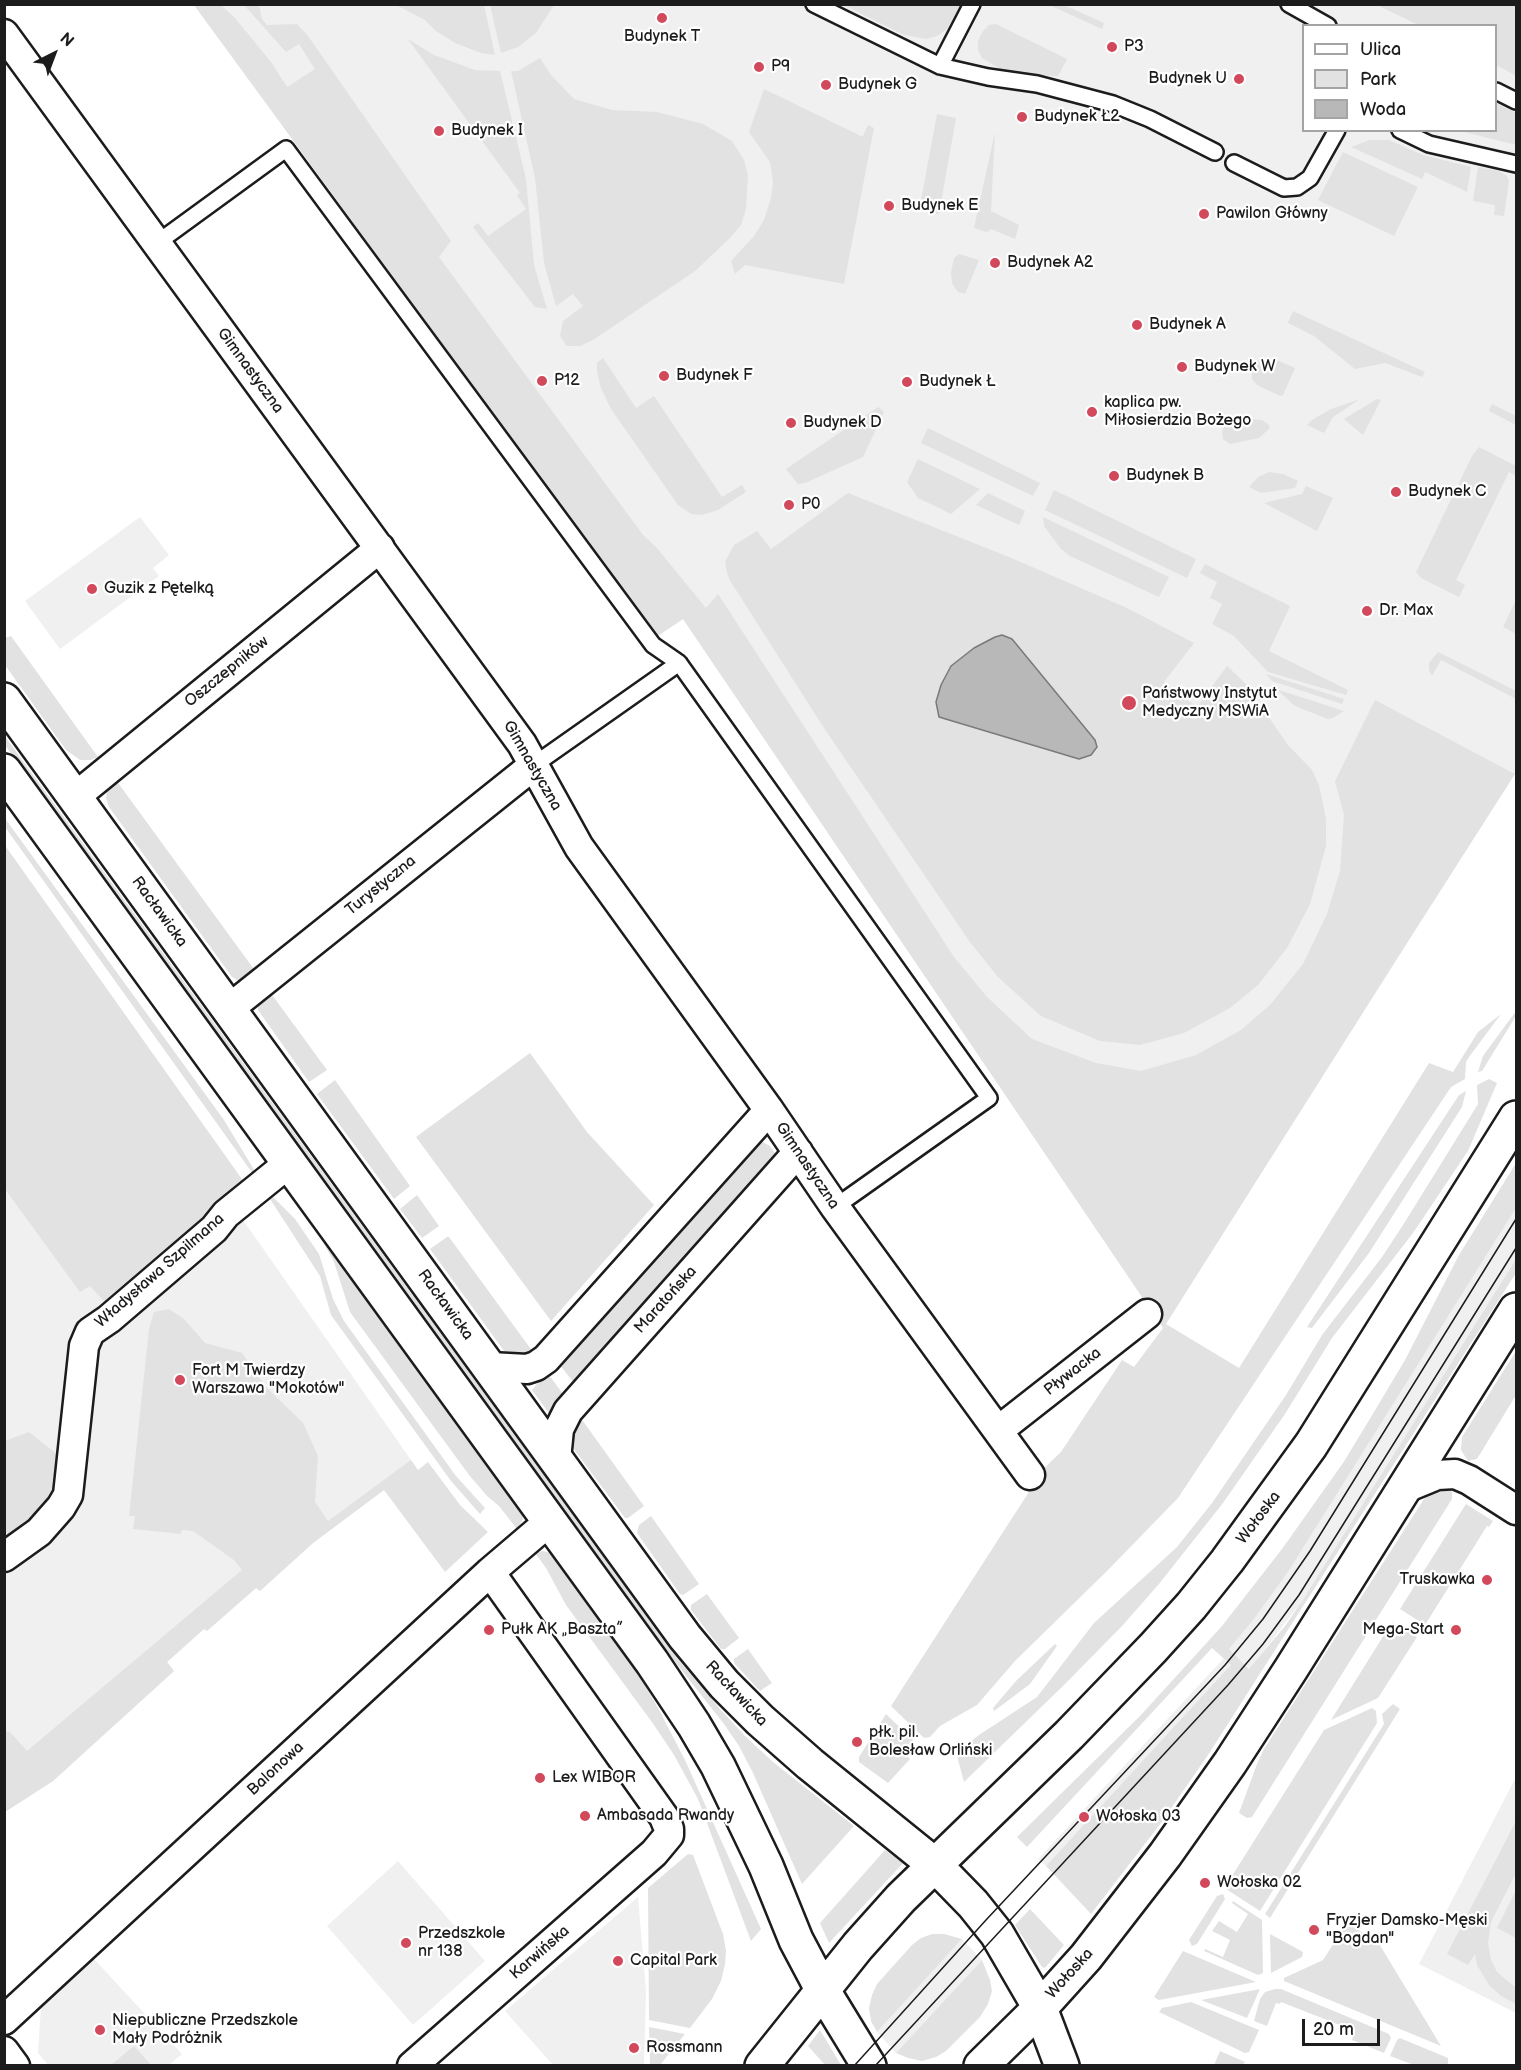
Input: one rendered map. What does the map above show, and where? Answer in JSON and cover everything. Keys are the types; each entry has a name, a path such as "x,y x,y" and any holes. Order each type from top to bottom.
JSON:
{"main road":[{"name":"Racławicka","path":"4,700 685,1637 741,1703 810,1764 934,1865 973,1904 997,1934 1040,2008 1062,2066"},
{"path":"4,771 652,1662 718,1766 766,1866 796,1940 822,1989 869,2066"},
{"name":"Wołoska","path":"822,1989 858,1946 934,1865 1069,1735 1153,1648 1227,1561 1311,1445 1516,1118"},
{"name":"Wołoska","path":"981,2066 1040,2008 1086,1957 1134,1898 1230,1763 1516,1310"},
{"path":"762,2066 822,1989"}],"street":[{"name":"Gimnastyczna","path":"4,34 522,744 579,847 769,1110 835,1207 1030,1475"},
{"name":"Oszczepników","path":"75,797 380,548"},
{"name":"Turystyczna","path":"230,1008 534,765"},
{"path":"490,1367 527,1369 546,1359 769,1110"},
{"name":"Maratońska","path":"556,1459 559,1429 568,1411 798,1152"},
{"name":"Władysława Szpilmana","path":"4,1557 39,1532 61,1507 68,1495 84,1346 88,1335 214,1229 226,1214 289,1163"},
{"name":"Pływacka","path":"999,1430 1147,1314"},
{"path":"1403,1489 1437,1475 1455,1474 1469,1480 1516,1510"},
{"name":"Balonowa","path":"4,2020 490,1572 550,1520"},
{"name":"Karwińska","path":"425,2061 666,1840 669,1829 664,1816 490,1572"},
{"path":"4,2051 15,2066"}],"lane":[{"path":"814,4 940,66 988,77 1037,84 1069,100 1113,104 1215,152"},
{"path":"940,66 972,4"},
{"path":"1289,4 1324,24"},
{"path":"1497,92 1516,101"},
{"path":"1234,163 1284,188 1297,187 1310,178 1336,132"},
{"path":"1404,132 1429,144 1516,164"},
{"path":"157,243 286,149 653,645 679,663 989,1098 835,1207"},
{"path":"534,765 679,663"}],"shaded area":[{"name":"Państwowy Instytut Medyczny MSWiA","path":"1377,4 1416,24 1302,24 1302,132 1497,132 1497,66 1516,76 1516,772 1163,1328 683,619 659,635 653,632 194,5"},
{"name":"Guzik z Pętelką","path":"140,517 169,555 153,568 159,576 60,649 25,601"},
{"name":"Fort M Twierdzy Warszawa \"Mokotów\"","path":"4,844 227,1197 418,1470 388,1494 384,1490 313,1543 260,1591 256,1588 207,1631 204,1629 167,1662 174,1671 53,1781 5,1812"},
{"path":"1516,1208 1516,1259 1302,1601 1250,1669 1228,1650 1288,1572"},
{"path":"1224,1658 1232,1665 1046,1866 1038,1859"},
{"path":"1516,1777 1516,2013 1419,1964"},
{"name":"Przedszkole nr 138","path":"398,1861 485,1961 413,2025 327,1926"},
{"path":"638,1897 646,1991 644,2065 553,2065 505,2011"},
{"path":"962,1939 982,1960 896,2053 877,2032"},
{"name":"Niepubliczne Przedszkole Mały Podróżnik","path":"94,1959 182,2054 169,2065 49,2066 38,2053 41,2007"}],"green space":[{"path":"490,4 554,5 536,33 518,47 501,53"},
{"path":"194,5 221,5 235,18 271,62 287,87 315,69 299,44 286,52 244,5 259,5 262,19 267,25 297,24 308,36 451,241 439,257 643,535 656,547 706,608 718,594 954,957 987,997 1032,1039 1096,1063 1141,1071 1196,1055 1241,1030 1270,1005 1303,964 1327,914 1340,871 1344,815 1335,781 1375,700 1515,774 1166,1324 1239,1368 1429,1063 1453,1072 1478,1032 1501,1014 1466,1062 1465,1079 1451,1087 1178,1498 1015,1661 977,1705 940,1726 930,1737 924,1738 891,1706 1034,1484 1038,1474 1061,1452 1122,1360 1134,1367 1163,1328 683,619 659,635 653,632"},
{"path":"396,5 484,5 495,55 481,53 455,43 436,31 425,20"},
{"path":"844,5 960,5 947,29 937,36 926,39 904,35"},
{"path":"1049,5 1064,5 1104,23 1102,29"},
{"path":"1377,5 1516,5 1516,76 1497,66 1497,24 1416,24"},
{"path":"996,24 1067,59 1058,76 1013,74 982,58 978,50 978,41 989,25"},
{"path":"408,39 434,55 475,70 500,71 526,179 534,265 547,309 535,307 473,227 478,223 488,236 526,209 517,195 520,193"},
{"path":"540,58 551,75 574,99 612,110 657,112 703,124 732,141 744,160 748,175 746,209 741,225 730,238 695,271 593,340 580,346 567,346 560,336 563,321 583,306 573,294 556,306 544,263 535,178 511,71 518,71"},
{"path":"764,89 861,136 868,125 874,128 844,284 745,265 735,274 731,261 754,236 764,220 771,198 773,182 770,162 749,132"},
{"path":"1497,104 1516,113 1516,145 1464,132 1497,132"},
{"path":"937,114 956,118 939,214 919,211"},
{"path":"995,132 991,211 1019,225 1015,239 991,229 987,232 974,228"},
{"path":"1370,140 1389,140 1423,155 1471,167 1467,192 1425,172 1422,179 1351,147"},
{"path":"1343,152 1418,187 1394,236 1318,200"},
{"path":"1478,167 1499,171 1507,176 1509,181 1504,216 1494,215 1495,205 1473,201"},
{"path":"959,254 979,260 965,294 958,292 952,283 951,272 954,258"},
{"path":"1293,311 1425,372 1422,377 1385,363 1355,369 1314,336 1288,323"},
{"path":"603,358 636,408 654,396 722,497 742,485 746,492 718,510 702,515 691,514 678,505 611,409 601,388 597,372 597,363"},
{"path":"1272,358 1295,368 1283,395 1280,396 1257,385 1252,379 1251,366 1257,360"},
{"path":"1360,399 1333,417 1324,433 1307,425 1331,409"},
{"path":"1377,399 1381,400 1363,435 1344,419"},
{"path":"1492,404 1516,416 1516,425 1489,411"},
{"path":"878,407 884,412 863,457 798,484 786,469"},
{"path":"1239,418 1262,420 1270,428 1259,438 1230,444 1223,439 1222,432 1225,425"},
{"path":"928,428 1040,483 1033,496 921,443"},
{"path":"1479,447 1516,466 1516,476 1509,472 1456,580 1465,585 1459,597 1421,578 1416,572 1472,456"},
{"path":"918,459 980,489 951,514 918,498 907,482"},
{"path":"1269,472 1283,474 1298,481 1295,488 1261,493 1249,487 1258,477"},
{"path":"1306,486 1333,498 1317,531 1264,503 1302,494"},
{"path":"1054,490 1196,559 1187,578 1045,510"},
{"path":"848,493 1009,557 1127,608 1194,643 1164,682 1197,707 1227,666 1245,683 1288,745 1312,770 1319,785 1326,819 1326,846 1310,904 1287,948 1258,985 1230,1008 1184,1033 1140,1045 1100,1041 1041,1016 998,977 970,942 824,728 729,579 727,572 725,562 734,545 757,531 771,549"},
{"path":"988,493 1025,511 1019,525 976,505"},
{"path":"1043,517 1169,577 1159,597 1070,556 1061,549 1044,526"},
{"path":"1205,564 1290,606 1269,651 1348,690 1346,695 1268,672 1234,636 1212,624 1222,604 1210,598 1217,582 1200,573"},
{"path":"1516,600 1516,634 1503,627"},
{"path":"11,636 98,757 91,760 80,760 66,750 5,665 5,638"},
{"path":"1438,652 1516,691 1516,699 1441,660 1432,676 1429,663"},
{"path":"1266,674 1344,699 1342,704 1272,681"},
{"path":"1276,689 1344,711 1328,719 1295,706"},
{"path":"4,735 682,1664 745,1736 773,1762 854,1826 802,1884 753,1773 724,1724 642,1620 102,879 5,745"},
{"path":"116,780 256,972 240,982 232,977 109,807 106,798 107,791"},
{"path":"4,817 224,1120 256,1173 253,1174 5,827"},
{"path":"4,844 244,1182 104,1301 90,1286 80,1292 5,1189"},
{"path":"270,992 327,1070 309,1082 258,1010 258,1004"},
{"path":"1516,1011 1516,1016 1482,1071 1478,1072 1483,1056"},
{"path":"530,1053 587,1132 654,1205 551,1321 416,1137"},
{"path":"1489,1079 1497,1083 1468,1151 1413,1233 1332,1338 1285,1414 1223,1503 1159,1584 1123,1625 964,1782 957,1756 963,1748 1037,1697 1094,1623 1177,1547 1212,1503 1286,1395 1322,1335 1382,1257 1403,1225 1478,1104 1477,1085"},
{"path":"335,1080 410,1186 394,1199 317,1094"},
{"path":"1466,1091 1462,1107 1369,1253 1312,1328 1307,1327 1459,1095"},
{"path":"761,1141 770,1146 776,1155 776,1169 575,1384 559,1364 748,1145"},
{"path":"1516,1163 1516,1208 1288,1572 1229,1649 1249,1669 1285,1626 1302,1601 1516,1259 1516,1273 1208,1755 1161,1823 1091,1914 1046,1866 1231,1665 1212,1648 1027,1847 1017,1837 1140,1716 1222,1626 1282,1549 1343,1463 1368,1422 1405,1360 1459,1255"},
{"path":"417,1195 439,1226 422,1238 400,1209"},
{"path":"273,1197 295,1219 319,1254 333,1299 344,1321 456,1476 485,1508 480,1514 451,1481 331,1315 320,1276 270,1199"},
{"path":"447,1237 533,1352 533,1358 507,1355 430,1249"},
{"path":"326,1240 520,1505 523,1519 517,1529 499,1506 469,1475 350,1312 334,1262 323,1242"},
{"path":"169,1309 184,1319 205,1343 242,1353 266,1387 303,1423 318,1456 315,1502 328,1521 411,1460 418,1470 428,1462 460,1505 488,1532 445,1572 384,1490 313,1543 260,1591 256,1588 207,1631 204,1629 167,1662 174,1671 53,1781 5,1812 5,1731 10,1732 27,1751 242,1570 234,1560 193,1531 182,1530 181,1534 133,1529 135,1516 129,1516 149,1329 154,1312"},
{"path":"1516,1351 1516,1395 1477,1459 1468,1461 1461,1450 1462,1437"},
{"path":"546,1373 563,1394 565,1401 551,1416 532,1390"},
{"path":"580,1417 644,1506 628,1518 625,1518 573,1448 570,1440 570,1425"},
{"path":"29,1432 58,1455 54,1494 16,1538 5,1545 5,1441"},
{"path":"1452,1485 1452,1499 1252,1817 1247,1818 1239,1813 1264,1749 1424,1499 1429,1493"},
{"path":"1466,1504 1493,1521 1489,1527 1487,1526 1425,1625 1400,1609"},
{"path":"651,1516 699,1584 683,1595 680,1594 637,1533 639,1525"},
{"path":"543,1551 554,1554 620,1642 657,1706 685,1760 761,1929 751,1941 698,1799 674,1755 654,1725 566,1605 535,1553"},
{"path":"707,1594 739,1638 725,1649 721,1649 691,1610 691,1605"},
{"path":"1392,1622 1417,1637 1378,1698 1331,1720"},
{"path":"1055,1644 1057,1646 1030,1684 994,1711 993,1708 1016,1681"},
{"path":"748,1649 772,1683 760,1691 734,1663 734,1659"},
{"path":"1393,1704 1400,1709 1270,1918 1265,1914 1384,1724 1382,1714"},
{"path":"1372,1708 1376,1711 1377,1723 1260,1911 1226,1889 1225,1887 1324,1730"},
{"path":"886,1714 913,1740 902,1752 910,1759 888,1783 859,1762 859,1757"},
{"path":"1516,1821 1516,1873 1491,1922 1488,1943 1491,1960 1497,1972 1516,1988 1516,2004 1501,1996 1489,1985 1477,1965 1475,1954 1468,1965 1447,1954"},
{"path":"885,1850 903,1863 829,1943 820,1923"},
{"path":"688,1854 693,1855 723,1934 726,1951 721,1981 712,1999 690,2028 649,2020 648,1888"},
{"path":"1516,1890 1516,1938 1497,1928"},
{"path":"1223,1894 1225,1899 1197,1944 1192,1946 1189,1940 1217,1896"},
{"path":"1233,1901 1262,1920 1263,1973 1258,1975 1204,1951 1205,1949 1223,1957 1230,1940 1212,1931 1219,1921 1237,1932 1248,1914 1232,1903"},
{"path":"1030,1909 1064,1945 1045,1968 1042,1967 1015,1925"},
{"path":"1347,1923 1378,1942 1441,2046 1284,1981 1284,1978 1323,1960"},
{"path":"932,1934 944,1934 962,1939 877,2032 871,2021 869,2008 877,1984 912,1945"},
{"path":"1270,1934 1303,1952 1302,1957 1271,1973"},
{"path":"1183,1951 1256,1982 1159,2000 1154,1997"},
{"path":"982,1960 992,1991 988,2004 980,2017 946,2051 936,2057 922,2061 896,2053"},
{"path":"1260,1989 1247,2018 1201,2000"},
{"path":"1281,1989 1389,2034 1391,2038 1384,2053 1352,2040 1355,2031 1281,2002 1276,2003 1267,2026 1254,2021 1260,1999 1265,1992"},
{"path":"1191,2002 1259,2030 1249,2052 1245,2053 1159,2012 1162,2008"},
{"path":"649,2027 685,2034 660,2065 650,2064"},
{"path":"820,2030 841,2065 825,2065 808,2046"},
{"path":"1400,2038 1448,2058 1448,2065 1414,2065 1390,2056"},
{"path":"134,2046 151,2065 111,2065"},
{"path":"1220,2051 1245,2062 1243,2065 1214,2065"}],"water":[{"path":"1002,635 1012,639 1095,740 1097,747 1091,755 1079,759 939,717 936,702 941,685 951,666 974,648"}],"tram line":[{"path":"854,2066 986,1920 1225,1665 1263,1619 1310,1551 1516,1219"},
{"path":"875,2066 1228,1685 1263,1644 1299,1595 1516,1248"}],"place":[{"name":"Budynek T","path":"662,18"},
{"name":"P3","path":"1112,47"},
{"name":"P9","path":"759,67"},
{"name":"Budynek U","path":"1239,79"},
{"name":"Budynek G","path":"826,85"},
{"name":"Budynek Ł2","path":"1022,117"},
{"name":"Budynek I","path":"439,131"},
{"name":"Budynek E","path":"889,206"},
{"name":"Pawilon Główny","path":"1204,214"},
{"name":"Budynek A2","path":"995,263"},
{"name":"Budynek A","path":"1137,325"},
{"name":"Budynek W","path":"1182,367"},
{"name":"Budynek F","path":"664,376"},
{"name":"P12","path":"542,381"},
{"name":"Budynek Ł","path":"907,382"},
{"name":"kaplica pw. Miłosierdzia Bożego","path":"1092,412"},
{"name":"Budynek D","path":"791,423"},
{"name":"Budynek B","path":"1114,476"},
{"name":"Budynek C","path":"1396,492"},
{"name":"P0","path":"789,505"},
{"name":"Guzik z Pętelką","path":"92,589"},
{"name":"Dr. Max","path":"1367,611"},
{"name":"Państwowy Instytut Medyczny MSWiA","path":"1129,703"},
{"name":"Fort M Twierdzy Warszawa \"Mokotów\"","path":"180,1380"},
{"name":"Truskawka","path":"1487,1580"},
{"name":"Pułk AK „Baszta”","path":"489,1630"},
{"name":"Mega-Start","path":"1456,1630"},
{"name":"płk. pil. Bolesław Orliński","path":"857,1742"},
{"name":"Lex WIBOR","path":"540,1778"},
{"name":"Ambasada Rwandy","path":"585,1816"},
{"name":"Wołoska 03","path":"1084,1817"},
{"name":"Wołoska 02","path":"1205,1883"},
{"name":"Fryzjer Damsko-Męski \"Bogdan\"","path":"1314,1930"},
{"name":"Przedszkole nr 138","path":"406,1943"},
{"name":"Capital Park","path":"618,1961"},
{"name":"Niepubliczne Przedszkole Mały Podróżnik","path":"100,2030"},
{"name":"Rossmann","path":"634,2048"}]}
